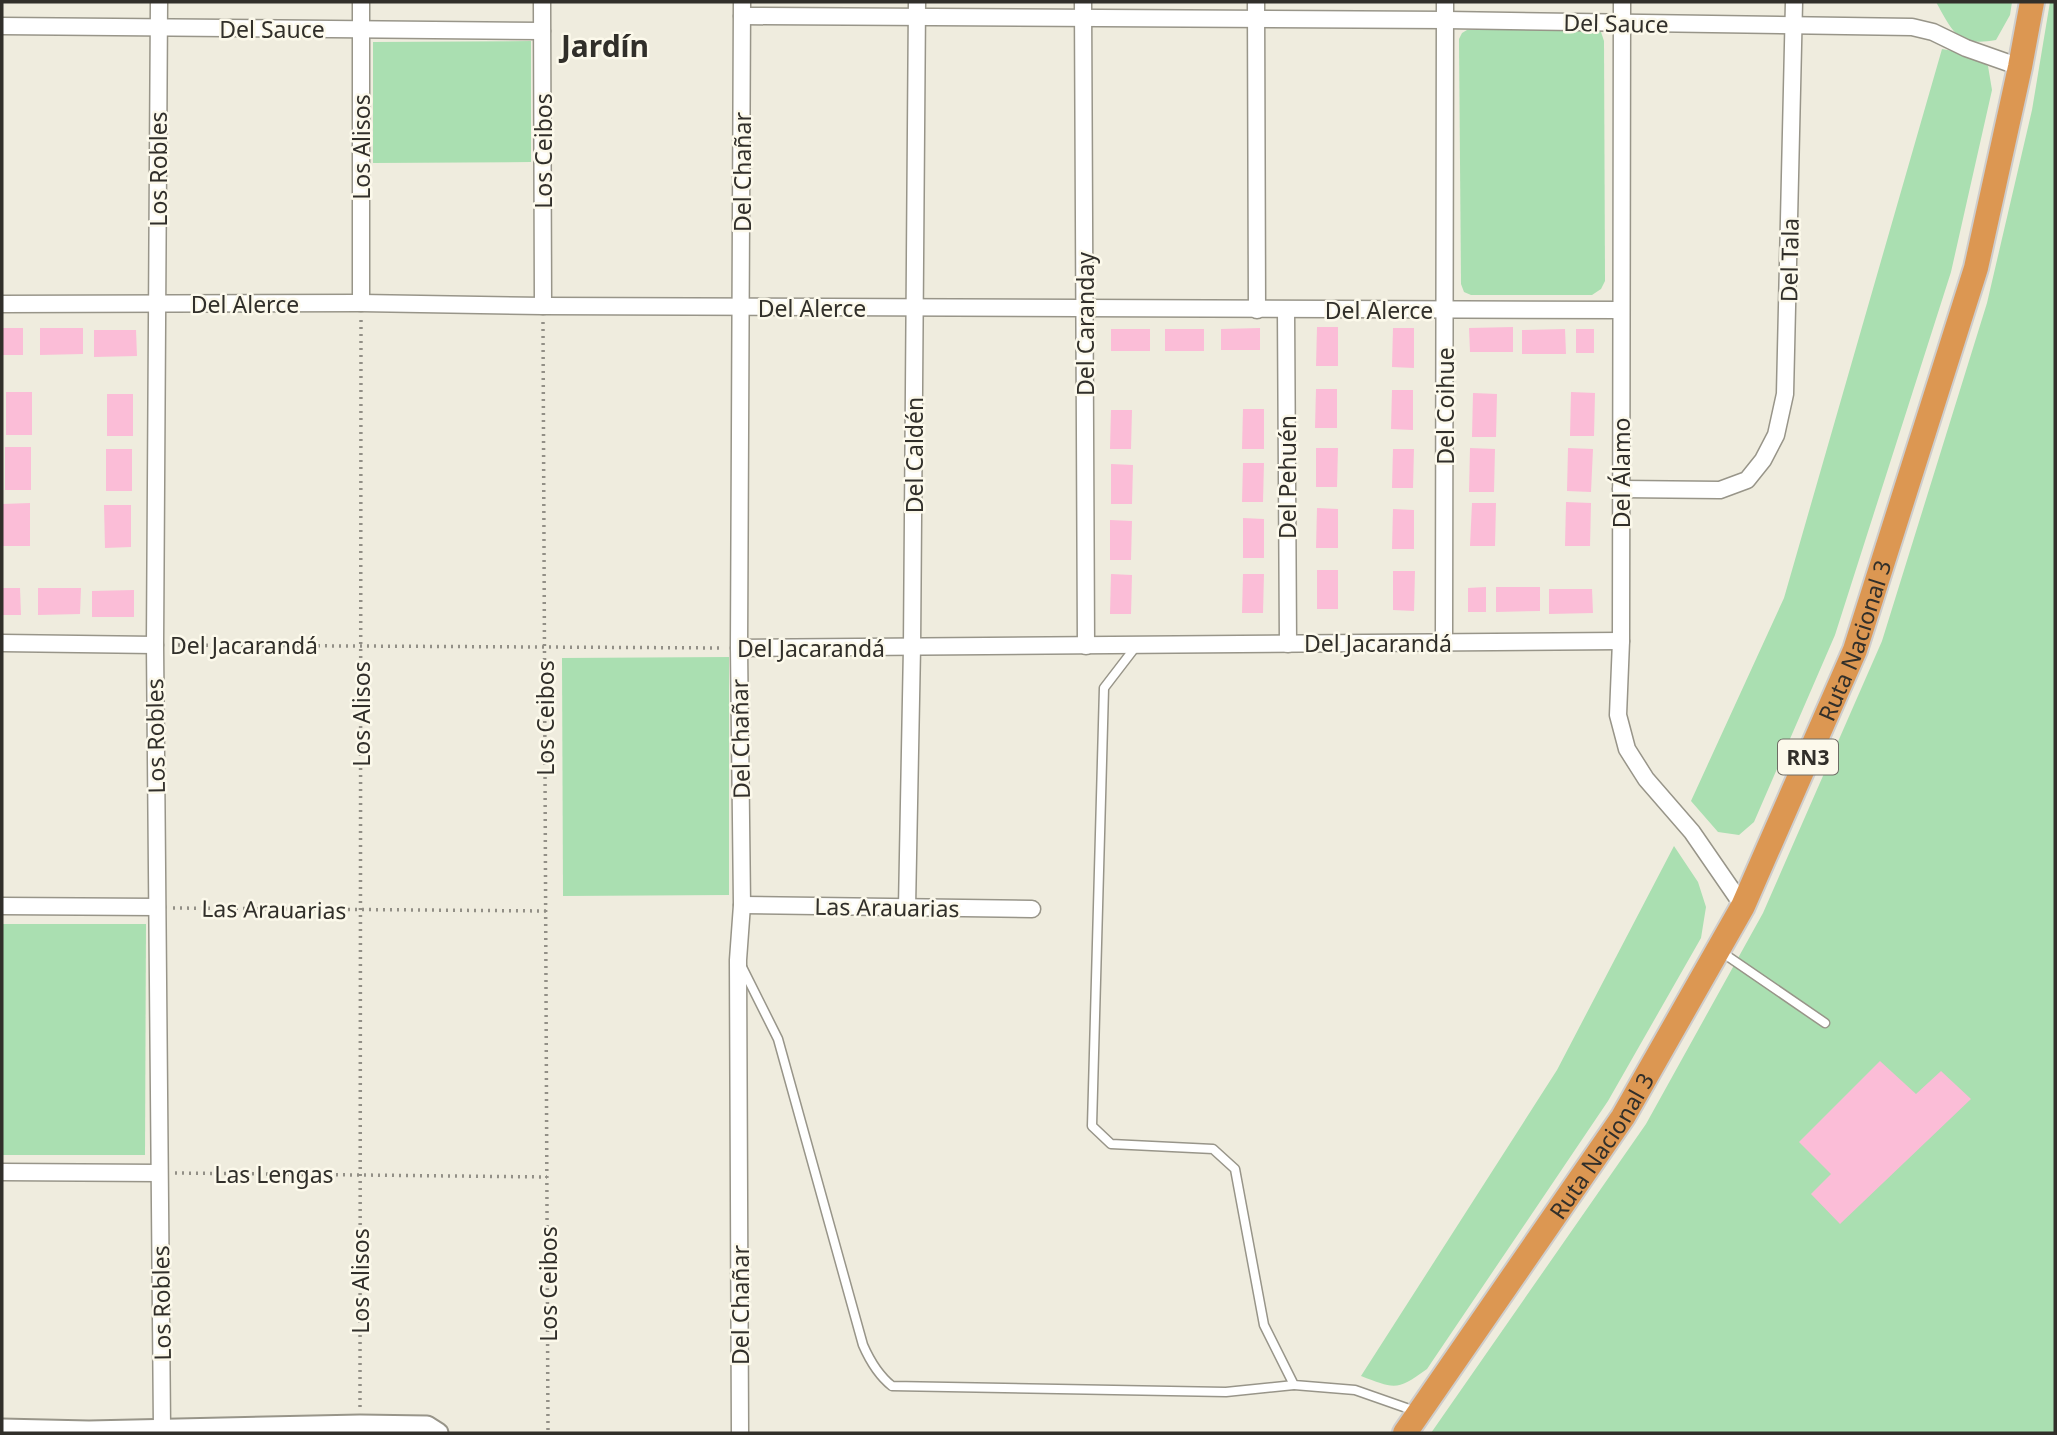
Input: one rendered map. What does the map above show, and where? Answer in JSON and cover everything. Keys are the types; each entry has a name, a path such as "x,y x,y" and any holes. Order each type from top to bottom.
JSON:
{"highway":[{"name":"Ruta Nacional 3","path":"1405,1433 1623,1117 1742,906 1855,650 1976,268 2032,2"}],"street":[{"name":"Los Robles","path":"159,2 155,645 162,1428"},
{"name":"Los Alisos","path":"361,2 361,303"},
{"name":"Los Ceibos","path":"542,2 543,306"},
{"path":"1256,2 1257,310"},
{"name":"Del Coihue","path":"1444,643 1445,2"},
{"name":"Del Álamo","path":"1622,2 1618,715 1628,749 1646,779 1692,832 1742,906"},
{"name":"Del Tala","path":"1621,489 1720,490 1747,480 1763,460 1776,435 1786,394 1794,2"},
{"name":"Del Sauce","path":"742,9 1083,10 1256,19 1912,27 1933,32 1966,48 2020,67"},
{"name":"Del Chañar","path":"740,1433 738,960 742,905 739,648 742,9"},
{"name":"Del Caldén","path":"907,908 917,10"},
{"name":"Del Caranday","path":"1083,10 1086,646"},
{"name":"Del Sauce","path":"2,26 542,31"},
{"name":"Del Alerce","path":"2,304 361,303 1622,310"},
{"name":"Del Pehuén","path":"1286,310 1288,644"},
{"name":"Del Jacarandá","path":"739,648 1620,641"},
{"name":"Del Jacarandá","path":"2,643 155,645"},
{"name":"Las Arauarias","path":"742,905 1032,909"},
{"path":"2,906 157,908"},
{"path":"2,1172 159,1173"},
{"path":"2,1429 89,1432 162,1428 360,1425 427,1426 438,1433"}],"lane":[{"path":"1137,645 1104,688 1093,1126 1111,1144 1213,1149 1236,1169 1265,1325 1294,1385"},
{"path":"1718,949 1825,1023"},
{"path":"738,960 778,1039 863,1345 871,1363 892,1386 1226,1392 1294,1385 1355,1390 1420,1413"}],"path":[{"name":"Los Alisos","path":"360,1425 361,303"},
{"name":"Los Ceibos","path":"543,306 548,1433"},
{"name":"Del Jacarandá","path":"155,645 739,648"},
{"name":"Las Arauarias","path":"157,908 546,911"},
{"name":"Las Lengas","path":"159,1173 547,1177"}],"green space":[{"path":"1936,2 2012,2 2010,15 1996,40 1983,42 1964,39 1958,35"},
{"path":"2050,2 2055,2 2055,1433 1431,1433 1646,1124 1763,913 1882,641 1987,303 2032,110"},
{"path":"1592,29 1601,32 1604,41 1605,281 1601,289 1592,295 1471,295 1464,292 1461,284 1459,39 1467,30"},
{"path":"531,41 531,162 373,163 373,42"},
{"path":"1942,49 1970,54 1988,66 1992,90 1951,272 1835,635 1754,822 1739,835 1718,832 1691,801 1784,598"},
{"path":"729,657 729,895 563,896 562,658"},
{"path":"1674,846 1698,882 1706,907 1701,938 1608,1101 1427,1369 1396,1386 1361,1376 1557,1070"},
{"path":"2,924 146,924 145,1155 2,1155"}],"building":[{"path":"1317,327 1338,327 1338,366 1316,366"},
{"path":"1513,327 1513,352 1470,352 1469,328"},
{"path":"2,328 23,328 23,355 2,355"},
{"path":"40,328 83,328 83,354 40,355"},
{"path":"1260,328 1260,350 1221,350 1221,329"},
{"path":"1393,328 1414,328 1414,368 1392,367"},
{"path":"1111,329 1150,329 1150,351 1111,351"},
{"path":"1165,329 1204,329 1204,351 1165,351"},
{"path":"1565,329 1566,354 1522,354 1522,330"},
{"path":"1576,329 1594,329 1594,353 1576,353"},
{"path":"94,330 136,330 137,356 94,357"},
{"path":"1316,389 1337,389 1337,428 1315,428"},
{"path":"1392,390 1413,390 1413,430 1391,429"},
{"path":"6,392 32,392 32,435 6,435"},
{"path":"1571,392 1595,393 1594,436 1570,436"},
{"path":"1473,393 1497,394 1496,437 1472,437"},
{"path":"107,394 133,394 133,436 107,436"},
{"path":"1243,409 1264,409 1264,449 1242,449"},
{"path":"1111,410 1132,410 1131,449 1110,449"},
{"path":"5,447 31,447 31,490 5,490"},
{"path":"1316,448 1338,448 1337,487 1316,487"},
{"path":"1470,448 1495,449 1494,492 1469,492"},
{"path":"1568,448 1593,449 1591,492 1567,491"},
{"path":"106,449 132,449 132,491 106,491"},
{"path":"1393,449 1414,449 1413,488 1392,488"},
{"path":"1243,463 1264,463 1263,502 1242,502"},
{"path":"1111,464 1133,465 1132,504 1111,504"},
{"path":"1566,502 1591,503 1590,546 1565,546"},
{"path":"30,503 30,546 3,546 3,504"},
{"path":"1472,503 1496,503 1495,546 1470,546"},
{"path":"104,505 131,505 131,547 105,548"},
{"path":"1317,508 1338,509 1338,548 1316,548"},
{"path":"1393,509 1414,510 1414,549 1392,549"},
{"path":"1243,518 1264,519 1264,558 1243,558"},
{"path":"1110,520 1132,521 1131,560 1110,560"},
{"path":"1317,570 1338,570 1338,609 1317,609"},
{"path":"1393,571 1415,571 1414,611 1393,610"},
{"path":"1111,574 1132,575 1131,614 1110,614"},
{"path":"1243,574 1264,574 1263,613 1242,613"},
{"path":"1486,587 1486,612 1468,612 1468,588"},
{"path":"1496,587 1540,587 1540,611 1496,612"},
{"path":"2,588 20,588 21,615 2,615"},
{"path":"38,588 81,588 80,614 38,615"},
{"path":"1549,589 1592,589 1593,613 1549,614"},
{"path":"134,590 134,617 92,617 92,591"},
{"path":"1880,1061 1916,1094 1941,1071 1971,1099 1840,1224 1811,1194 1831,1174 1799,1142"}],"district":[{"name":"Jardín","path":"605,45"}]}
